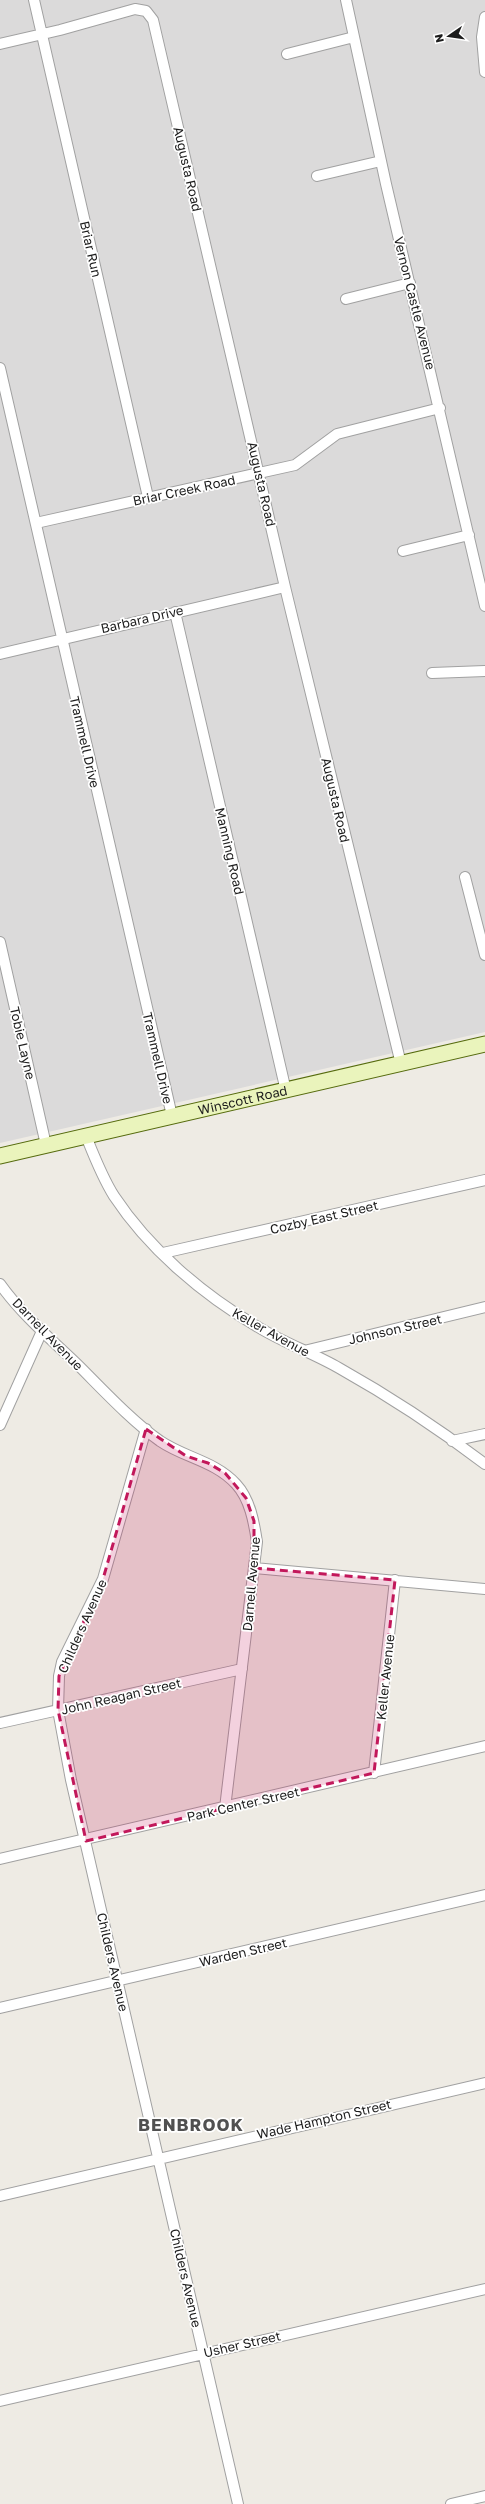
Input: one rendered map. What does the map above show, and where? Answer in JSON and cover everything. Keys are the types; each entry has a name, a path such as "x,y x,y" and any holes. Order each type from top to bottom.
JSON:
{"main road":[{"name":"Winscott Road","path":"0,1156 485,1044"}],"street":[{"name":"Briar Run","path":"34,0 148,497"},
{"name":"Vernon Castle Avenue","path":"346,0 381,161 469,534 481,566 485,606"},
{"name":"Augusta Road","path":"42,34 135,9 146,11 153,20 285,587 402,1064"},
{"path":"485,17 482,37 485,72"},
{"path":"0,44 42,34"},
{"path":"287,54 354,37"},
{"path":"317,176 381,161"},
{"path":"346,299 410,283"},
{"name":"Trammell Drive","path":"0,368 172,1116"},
{"name":"Briar Creek Road","path":"36,523 295,465 338,434 440,408"},
{"path":"403,551 469,534"},
{"name":"Barbara Drive","path":"0,654 62,638 285,587"},
{"name":"Manning Road","path":"175,612 286,1091"},
{"path":"432,673 485,671"},
{"path":"465,877 485,955"},
{"name":"Tobie Layne","path":"0,942 1,952 46,1145"},
{"name":"Keller Avenue","path":"86,1136 102,1174 114,1196 163,1254 212,1298 258,1328 338,1367 402,1407 485,1464"},
{"name":"Cozby East Street","path":"163,1254 485,1180"},
{"name":"Darnell Avenue","path":"0,1284 42,1331 146,1429 159,1440 186,1456 208,1463 225,1473 237,1485 246,1498 254,1521 257,1542 225,1808"},
{"name":"Johnson Street","path":"304,1350 485,1307"},
{"path":"0,1425 42,1331"},
{"name":"Childers Avenue","path":"146,1429 103,1579 62,1662 58,1687 58,1710 71,1780 238,2504"},
{"path":"452,1441 485,1434"},
{"path":"254,1568 485,1589"},
{"name":"Keller Avenue","path":"374,1773 395,1580"},
{"name":"John Reagan Street","path":"0,1723 242,1669"},
{"name":"Park Center Street","path":"0,1859 86,1841 485,1746"},
{"name":"Warden Street","path":"0,2008 485,1895"},
{"name":"Wade Hampton Street","path":"0,2196 485,2083"},
{"name":"Usher Street","path":"0,2401 485,2289"},
{"path":"450,2504 485,2496"}],"highlighted area":[{"path":"146,1429 186,1456 208,1463 225,1473 246,1498 254,1521 254,1568 395,1580 374,1773 86,1841 58,1710 59,1676 103,1579"}],"shaded area":[{"path":"0,0 485,0 485,1032 0,1143"}],"district":[{"name":"BENBROOK","path":"191,2124"}]}
